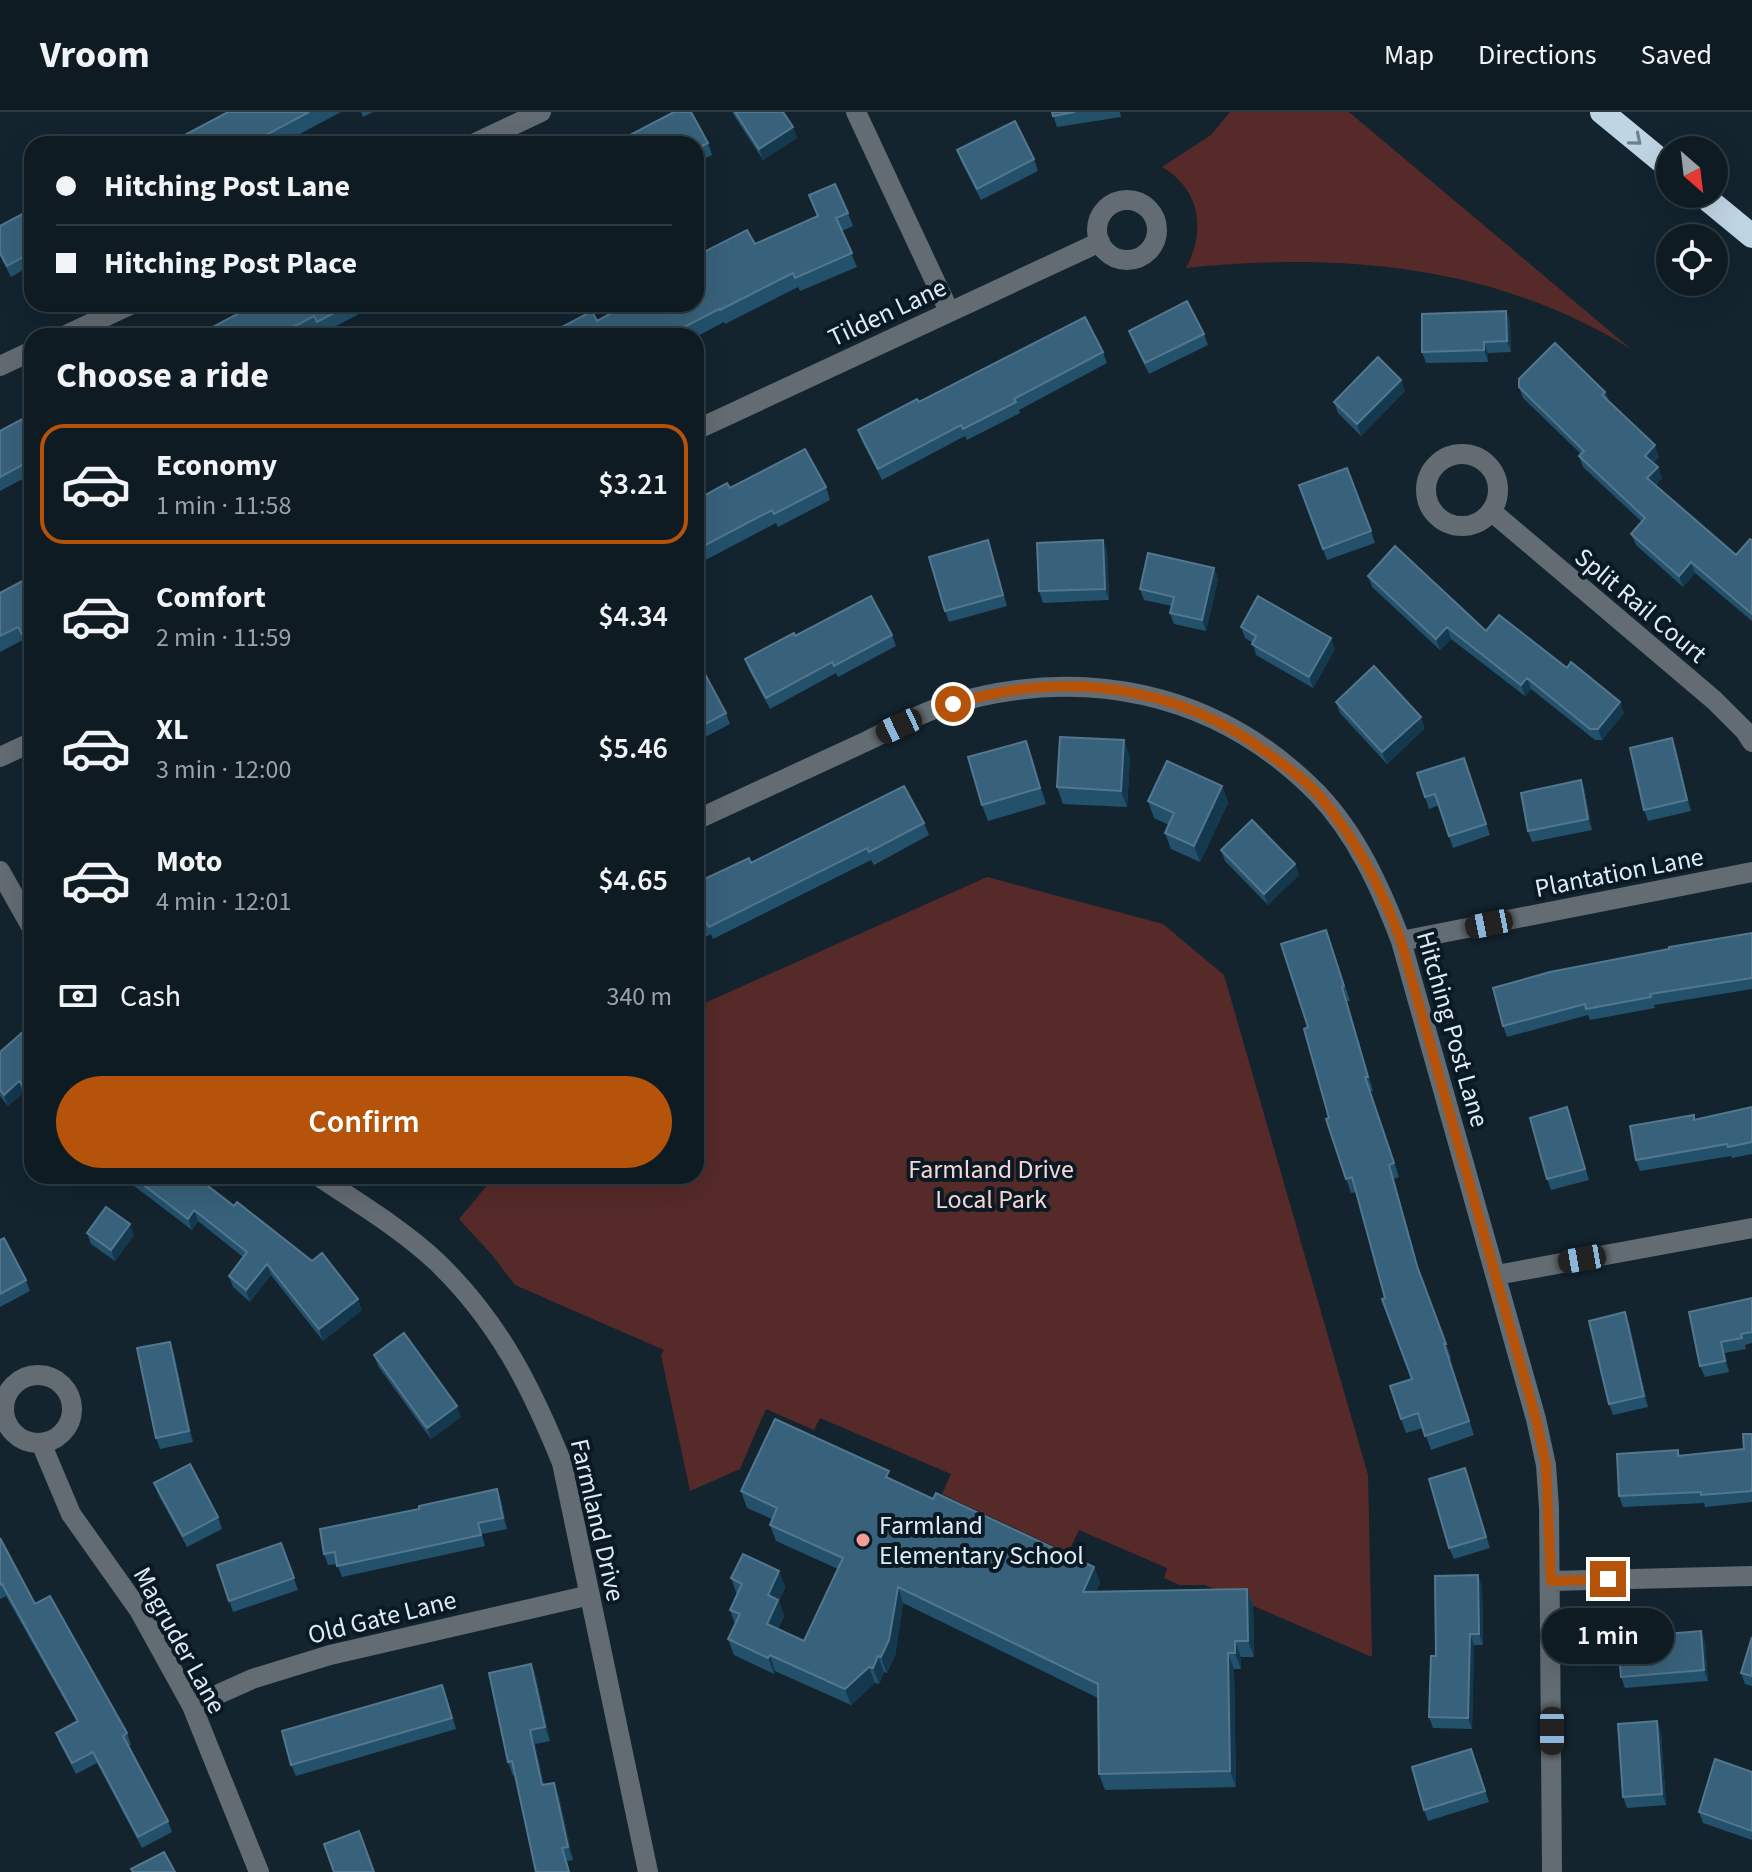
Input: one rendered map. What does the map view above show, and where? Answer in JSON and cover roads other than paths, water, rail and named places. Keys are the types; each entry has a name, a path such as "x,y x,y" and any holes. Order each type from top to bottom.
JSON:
{"highway":[{"path":"1602,112 1656,156"},
{"path":"1718,208 1752,236"}],"street":[{"path":"490,136 541,112"},
{"path":"856,112 949,311"},
{"name":"Tilden Lane","path":"704,426 1100,242"},
{"path":"81,328 115,312"},
{"path":"0,366 24,355"},
{"name":"Split Rail Court","path":"1491,511 1714,700 1752,742"},
{"name":"Hitching Post Lane","path":"704,816 942,706 999,691 1055,686 1147,695 1219,721 1246,736 1319,796 1368,865 1383,892 1401,941 1497,1275 1546,1465 1551,1581 1552,1872"},
{"path":"0,757 24,746"},
{"path":"0,871 24,914"},
{"name":"Plantation Lane","path":"1401,941 1752,872"},
{"name":"Farmland Drive","path":"330,1184 387,1222 435,1261 478,1306 537,1400 562,1463 648,1872"},
{"path":"1497,1275 1752,1228"},
{"name":"Magruder Lane","path":"41,1443 71,1514 139,1610 192,1706 259,1872"},
{"path":"1551,1581 1752,1576"},
{"name":"Old Gate Lane","path":"192,1706 252,1679 330,1655 590,1595"}],"place":[{"name":"Farmland Elementary School","path":"863,1540"}],"park label":[{"name":"Farmland Drive Local Park","path":"991,1184"}]}
